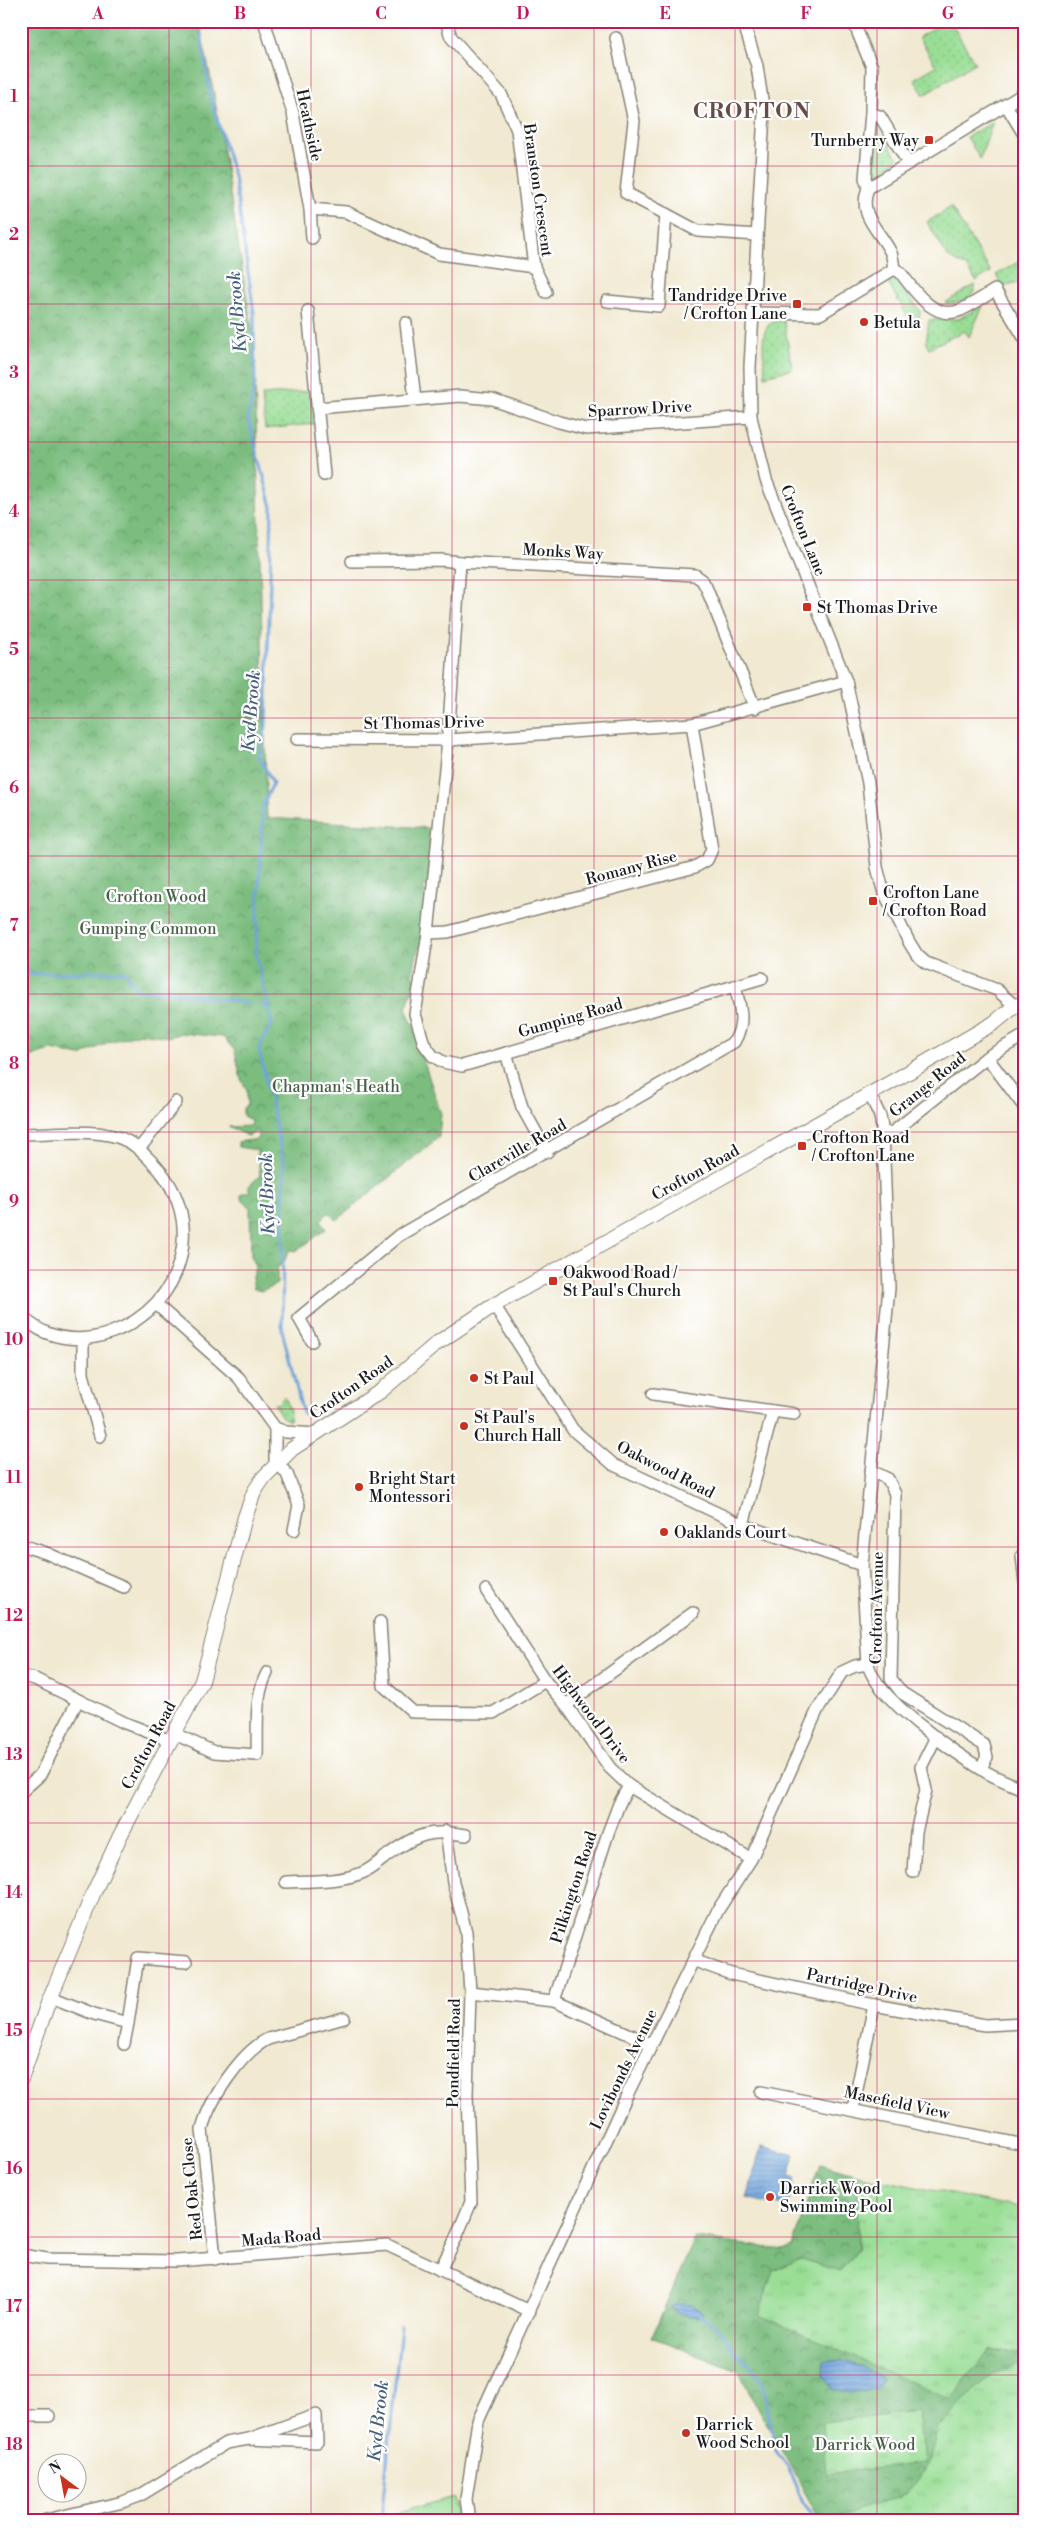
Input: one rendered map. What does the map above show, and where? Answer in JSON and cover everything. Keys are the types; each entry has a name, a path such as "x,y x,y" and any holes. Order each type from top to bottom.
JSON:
{"main road":[{"name":"Crofton Road","path":"21,2079 51,1997 120,1836 202,1681 220,1606 254,1492 264,1477 298,1445 381,1391 436,1344 494,1305 870,1095 994,1023 1020,1004"}],"street":[{"name":"Heathside","path":"264,21 293,113 310,210 312,238"},
{"name":"Branston Crescent","path":"446,21 451,37 501,94 516,130 534,267 546,292"},
{"name":"Crofton Lane","path":"744,21 757,66 764,113 750,367 751,417 766,480 846,681 868,783 877,867 883,890 909,942 917,955 926,964 997,990 1020,1004"},
{"path":"853,21 872,67 871,114 864,178 868,188"},
{"path":"616,38 634,121 626,193 698,231 757,235"},
{"path":"894,269 892,254 867,215 864,198 868,188 1025,93"},
{"path":"1006,104 1025,136"},
{"path":"871,114 880,116 908,163"},
{"path":"310,210 346,212 439,254 534,267"},
{"path":"607,301 659,306 666,214"},
{"path":"753,313 820,314 894,269"},
{"path":"894,269 900,272 928,306 944,311 959,311 995,290 1025,339"},
{"path":"308,311 324,475"},
{"path":"406,323 415,399"},
{"name":"Sparrow Drive","path":"317,408 415,399 476,396 586,429 751,417"},
{"name":"Monks Way","path":"352,562 441,560 695,575 702,580 706,588 755,708"},
{"path":"428,933 448,740 460,562"},
{"name":"St Thomas Drive","path":"297,739 448,740 692,724 755,708 846,681"},
{"name":"Romany Rise","path":"428,933 448,932 695,867 707,860 712,849 692,724"},
{"name":"Gumping Road","path":"428,933 415,1014 424,1044 433,1056 443,1062 462,1066 762,978"},
{"name":"Clareville Road","path":"312,1341 299,1318 398,1236 547,1152 734,1042 741,1030 742,1017 734,986"},
{"path":"986,1057 1025,1035"},
{"path":"506,1053 522,1106 547,1152"},
{"name":"Grange Road","path":"883,1134 893,1132 986,1057 1025,1108"},
{"name":"Crofton Avenue","path":"870,1095 880,1116 883,1134 889,1288 862,1565 870,1674 880,1687 936,1737 981,1768 1025,1790"},
{"path":"139,1149 176,1102"},
{"path":"21,1134 109,1134 126,1140 139,1149 169,1181 179,1206 184,1230 178,1272 156,1305 130,1326 83,1339 46,1333 21,1317"},
{"path":"156,1305 239,1378 276,1428 286,1432 315,1434"},
{"name":"Oakwood Road","path":"494,1305 573,1430 614,1465 743,1525 862,1565"},
{"path":"83,1339 83,1374 100,1436"},
{"path":"653,1394 794,1414"},
{"path":"743,1525 773,1411"},
{"path":"276,1428 274,1456 287,1474 299,1505 294,1530"},
{"name":"Crofton Avenue","path":"870,1473 878,1474 888,1479 895,1494 891,1679 902,1693 984,1745 987,1757 981,1768"},
{"path":"21,1545 46,1553 124,1587"},
{"path":"1025,1550 1022,1556 1025,1582"},
{"name":"Highwood Drive","path":"486,1590 545,1680 566,1705 610,1768 629,1786 751,1859"},
{"path":"566,1705 693,1613"},
{"path":"380,1622 384,1686 413,1712 493,1713 545,1680"},
{"name":"Lovibonds Avenue","path":"469,2520 466,2499 478,2421 651,2044 695,1961 718,1910 751,1859 817,1711 834,1681 842,1672 854,1666 868,1664"},
{"path":"21,1676 35,1679 78,1700 173,1738 214,1752 257,1755 258,1699 261,1683 267,1673"},
{"path":"21,1792 40,1775 78,1700"},
{"path":"913,1872 916,1832 926,1790 921,1767 936,1737"},
{"name":"Pilkington Road","path":"554,2001 608,1833 619,1804 629,1786"},
{"path":"286,1882 325,1880 362,1873 407,1842 426,1833 446,1831 466,1835"},
{"name":"Pondfield Road","path":"440,2270 471,2202 467,2095 470,1992 466,1932 453,1882 446,1831"},
{"path":"124,2044 138,1958 186,1962"},
{"name":"Partridge Drive","path":"695,1961 731,1974 874,2005 985,2025 1025,2023"},
{"path":"470,1992 554,2001 651,2044"},
{"path":"51,1997 94,2014 128,2023"},
{"path":"853,2109 874,2005"},
{"name":"Red Oak Close","path":"215,2259 202,2129 206,2112 256,2044 344,2018"},
{"name":"Masefield View","path":"761,2092 1025,2145"},
{"name":"Mada Road","path":"21,2255 47,2259 177,2261 386,2245 529,2311"},
{"path":"46,2520 123,2502 139,2496 226,2443 249,2439 316,2415 317,2442 249,2439"},
{"path":"21,2416 49,2416"}],"green space":[{"name":"Crofton Wood","path":"21,21 199,21 214,94 254,342 267,818 428,828 434,839 429,883 424,887 424,891 430,895 425,933 421,936 422,945 418,950 412,975 416,978 415,983 406,1008 424,1053 424,1062 441,1114 439,1137 337,1220 328,1213 321,1220 326,1229 297,1251 289,1250 284,1262 277,1268 277,1284 261,1291 254,1289 252,1277 256,1266 251,1256 250,1207 241,1199 241,1194 250,1191 248,1187 260,1175 257,1150 238,1147 238,1142 258,1139 257,1132 248,1136 228,1127 251,1126 251,1120 243,1116 243,1108 247,1105 247,1090 241,1079 235,1051 223,1037 180,1033 170,1037 140,1033 109,1042 80,1056 52,1050 21,1060"},
{"path":"945,21 950,21 975,63 924,95 914,79 936,66 919,37"},
{"path":"993,122 980,159 967,137"},
{"path":"879,129 898,159 876,176 871,171 875,131"},
{"path":"951,207 991,272 976,281 967,267 948,257 927,222"},
{"path":"1025,258 1025,284 1013,283 1003,287 996,275"},
{"path":"895,280 900,283 920,311 919,320 915,323 913,319 910,321 888,283"},
{"path":"974,285 975,292 969,298 954,303 945,303"},
{"path":"983,306 969,337 965,331 929,348 926,343 929,320 958,319"},
{"path":"784,321 792,369 765,376 764,336 770,324"},
{"path":"310,391 314,424 265,429 262,395"},
{"path":"285,1396 290,1411 289,1421 282,1417 274,1404 278,1404"},
{"name":"Darrick Wood","path":"820,2164 857,2175 858,2248 840,2272 802,2259 991,2349 1025,2355 1025,2520 820,2520 738,2371 652,2337 695,2238 783,2250 792,2246"},
{"path":"857,2175 1025,2209 1025,2355 991,2349 949,2399 759,2315 773,2270 802,2259 840,2272 858,2248"},
{"path":"1025,2362 1025,2520 830,2520 906,2494 917,2482 930,2459 937,2429 958,2406 993,2374"},
{"path":"918,2412 924,2463 826,2474 822,2422"},
{"path":"453,2497 457,2520 366,2520 381,2518"}],"water":[{"path":"761,2146 795,2155 789,2176 795,2178 787,2208 747,2198"},
{"path":"677,2304 692,2305 703,2313 697,2317 676,2313 669,2307"},
{"path":"839,2359 865,2368 882,2378 878,2388 851,2393 833,2389 823,2376 824,2361"}],"waterway":[{"name":"Kyd Brook","path":"201,34 211,99 234,176 254,313 255,384 248,418 272,507 266,727 259,756 273,783 263,806 256,954 272,1023 259,1048 284,1163 282,1330 303,1414"},
{"path":"21,974 121,971 125,972 134,986 140,991 164,991 248,1003"},
{"name":"Kyd Brook","path":"260,1005 268,1006"},
{"path":"698,2314 709,2320 720,2331 736,2353 750,2364 762,2382 776,2451 788,2468 803,2503 818,2520"},
{"name":"Kyd Brook","path":"381,2520 401,2326"}],"place":[{"name":"Turnberry Way","path":"929,140"},
{"name":"Tandridge Drive / Crofton Lane","path":"797,304"},
{"name":"Betula","path":"864,322"},
{"name":"St Thomas Drive","path":"807,607"},
{"name":"Crofton Lane / Crofton Road","path":"873,901"},
{"name":"Crofton Road / Crofton Lane","path":"802,1146"},
{"name":"Oakwood Road / St Paul's Church","path":"553,1281"},
{"name":"St Paul","path":"474,1378"},
{"name":"St Paul's Church Hall","path":"464,1426"},
{"name":"Bright Start Montessori","path":"359,1487"},
{"name":"Oaklands Court","path":"664,1532"},
{"name":"Darrick Wood Swimming Pool","path":"770,2197"},
{"name":"Darrick Wood School","path":"686,2433"}],"district":[{"name":"CROFTON","path":"752,111"}],"park label":[{"name":"Gumping Common","path":"148,928"},
{"name":"Chapman's Heath","path":"336,1086"}]}
